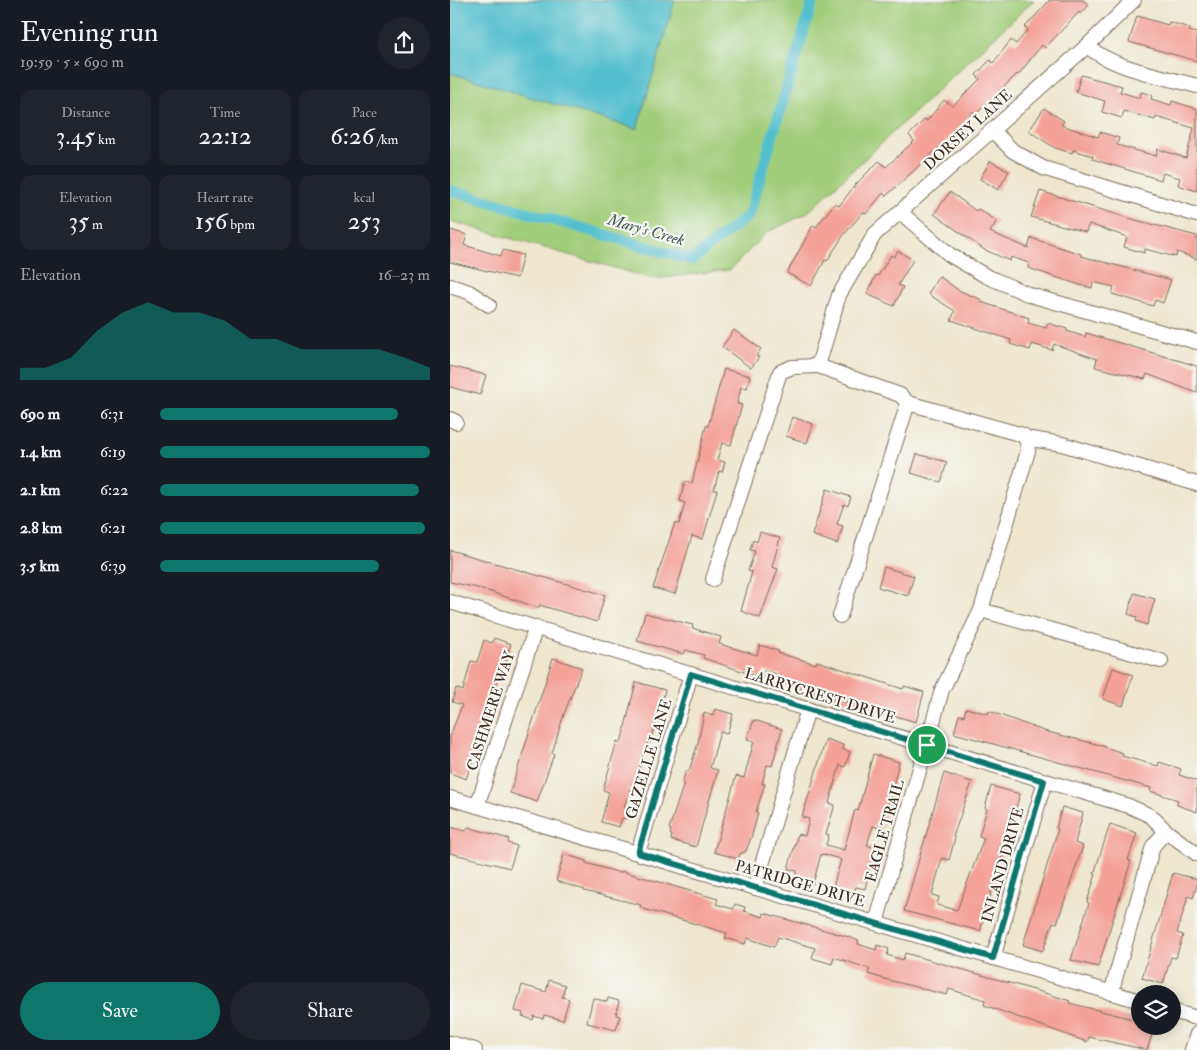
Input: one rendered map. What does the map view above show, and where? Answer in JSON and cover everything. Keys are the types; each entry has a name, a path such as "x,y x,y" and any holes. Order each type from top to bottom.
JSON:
{"street":[{"name":"DORSEY LANE","path":"818,366 839,296 875,234 1087,46 1129,2"},
{"path":"1087,46 1111,61 1197,86"},
{"path":"992,130 1013,151 1043,168 1197,215"},
{"path":"900,212 950,255 986,276 1030,295 1197,342"},
{"path":"450,286 469,292 489,305"},
{"path":"713,579 780,372 792,367 818,366 900,395 908,403 1025,438 1062,444 1197,484"},
{"path":"840,616 908,403"},
{"name":"EAGLE TRAIL","path":"876,923 942,690 981,610 1028,451 1028,441 1025,438"},
{"name":"LARRYCREST DRIVE","path":"450,602 1129,806 1151,816 1166,832 1197,854"},
{"path":"981,610 1161,661"},
{"name":"CASHMERE WAY","path":"477,806 536,627"},
{"name":"GAZELLE LANE","path":"638,853 691,674"},
{"path":"755,888 808,709"},
{"name":"INLAND DRIVE","path":"993,958 1044,781"},
{"name":"PATRIDGE DRIVE","path":"450,798 1131,999"},
{"path":"1111,993 1153,846 1166,832"},
{"path":"1181,1014 1197,1018"},
{"path":"1192,1050 1197,1034"},
{"path":"450,1042 476,1050"}],"green space":[{"path":"450,0 1034,0 807,213 766,233 730,270 653,279 450,221"}],"water":[{"path":"450,0 675,0 637,129 450,73"}],"building":[{"path":"1050,0 1083,0 1089,5 1081,14 1079,12 1045,48 1042,45 1018,75 976,114 973,111 954,134 886,196 883,193 866,214 863,212 843,236 827,261 825,260 811,286 787,273 813,225 816,227 835,203 839,206 856,184 879,161 886,167 914,141 909,135 925,119 927,121 944,100 953,106 980,79 976,75 990,60 993,63 1011,40 1016,44 1028,30 1025,27"},
{"path":"1137,16 1168,25 1169,22 1190,28 1189,31 1197,33 1197,61 1129,42"},
{"path":"1081,75 1122,86 1120,92 1140,98 1141,92 1152,95 1151,99 1171,105 1172,101 1197,109 1197,191 1178,185 1180,178 1163,173 1161,180 1092,159 1093,156 1073,150 1072,153 1055,148 1029,131 1044,108 1064,121 1061,125 1098,137 1100,132 1119,138 1117,145 1156,156 1158,149 1186,158 1194,128 1156,117 1155,120 1124,111 1122,118 1102,112 1105,101 1076,92"},
{"path":"990,161 1009,171 998,190 980,179"},
{"path":"1040,191 1132,219 1197,236 1197,259 1177,252 1176,257 1145,249 1144,253 1124,247 1127,237 1089,224 1086,232 1031,217"},
{"path":"950,192 976,211 978,209 997,221 990,232 1028,248 1031,238 1081,254 1081,256 1171,280 1163,303 1155,300 1153,306 1112,294 1114,287 1093,282 1092,288 1080,285 1028,268 1029,263 1011,257 1010,261 983,249 934,214"},
{"path":"450,230 467,235 464,245 501,256 503,250 523,255 517,278 450,262"},
{"path":"898,251 913,260 898,285 903,287 894,306 867,294 876,275 878,276 891,255 894,257"},
{"path":"939,276 958,290 982,300 981,302 1029,318 1028,323 1046,328 1048,323 1085,337 1086,333 1197,366 1197,393 1147,374 1145,379 1095,367 1097,359 1054,344 1052,350 1032,344 1030,350 1010,344 1011,340 951,320 955,311 928,294"},
{"path":"734,330 761,349 756,356 759,357 751,368 722,347"},
{"path":"450,366 486,375 480,395 450,387"},
{"path":"724,369 750,376 747,388 741,387 737,404 742,405 731,445 722,443 717,460 725,462 722,472 719,471 714,490 717,490 703,539 692,536 675,594 653,588 675,523 679,524 685,503 680,501 685,481 692,483 706,426 708,426"},
{"path":"792,417 813,424 807,443 786,436"},
{"path":"917,454 947,462 941,482 911,473"},
{"path":"827,489 851,497 848,506 844,504 837,524 843,526 837,544 812,535"},
{"path":"760,532 780,538 772,567 778,569 760,618 741,611 752,572 748,571 755,551 750,550 753,540 757,542"},
{"path":"450,550 605,595 597,622 539,605 539,608 482,589 450,582"},
{"path":"884,567 914,576 908,596 878,587"},
{"path":"1134,593 1155,599 1147,625 1136,621 1137,617 1128,614"},
{"path":"645,613 693,625 692,628 721,637 719,644 757,655 760,645 779,651 778,653 816,664 817,661 903,689 904,686 924,692 916,722 779,682 781,675 764,671 762,678 703,658 704,655 686,650 684,654 637,641"},
{"path":"494,638 511,644 505,664 502,664 480,732 483,733 466,779 450,773 450,736 462,705 452,702 456,688 463,691 471,661 477,662 484,640 492,643"},
{"path":"553,658 582,668 564,714 552,753 554,754 537,802 510,793"},
{"path":"1113,668 1133,675 1123,706 1103,699"},
{"path":"636,682 665,690 650,743 648,742 641,761 635,790 630,789 624,807 629,808 626,819 622,818 619,827 601,822 609,792 603,790 617,741 621,743"},
{"path":"966,708 988,714 989,711 1044,731 1123,753 1122,756 1158,766 1159,762 1181,769 1179,775 1197,781 1197,812 1177,805 1178,800 1150,791 1151,788 954,733 959,715 964,716"},
{"path":"715,709 733,714 727,734 720,732 710,768 718,770 696,847 671,840 672,835 669,829 684,783 682,782 686,771 688,772 690,768 698,743 704,713 713,716"},
{"path":"754,720 782,729 772,766 767,765 762,784 765,784 756,812 758,813 752,835 746,851 740,854 738,859 714,852 736,776 744,778 754,741 747,739"},
{"path":"826,739 843,745 842,749 850,752 845,767 840,765 829,803 835,805 826,834 829,835 826,845 844,850 855,810 858,811 873,754 899,762 882,829 873,826 867,845 875,848 865,889 856,887 853,895 832,890 841,860 837,858 821,854 813,884 795,879 797,871 788,869 798,834 805,836 809,819 802,817"},
{"path":"944,773 972,782 953,837 955,838 949,860 942,858 932,895 939,897 937,905 957,910 984,838 979,836 991,786 1020,794 980,931 904,911"},
{"path":"1062,807 1083,813 1075,843 1083,846 1057,923 1053,922 1043,951 1023,945 1058,829 1056,828"},
{"path":"1110,824 1137,833 1128,860 1131,861 1098,967 1071,960 1089,903 1087,902 1096,874 1094,874"},
{"path":"450,827 466,831 468,827 509,839 508,843 517,846 510,868 450,853"},
{"path":"564,854 620,873 621,871 718,899 716,904 733,909 735,904 745,907 744,911 763,917 764,913 849,937 859,941 858,944 876,950 877,945 889,949 887,955 903,960 905,953 1048,994 1070,1001 1069,1003 1131,1018 1131,1035 1152,1035 1147,1050 1089,1037 1087,1042 984,1005 985,1000 949,989 947,995 868,974 870,969 834,957 832,964 812,958 815,948 778,937 774,947 747,938 745,944 725,938 727,933 640,908 641,905 584,891 556,881"},
{"path":"1173,873 1197,879 1197,885 1193,898 1188,896 1177,933 1183,935 1176,958 1171,957 1163,984 1142,978"},
{"path":"549,980 565,985 562,997 569,999 563,1020 544,1015 543,1019 534,1016 533,1020 522,1016 523,1013 515,1011 522,985 546,992"},
{"path":"593,998 607,1002 608,998 619,1001 616,1015 620,1016 616,1030 587,1023"}],"waterway":[{"name":"Mary's Creek","path":"450,190 692,260 749,215 813,0"}],"route":[{"path":"691,674 927,745 1044,781 993,958 638,853 691,674"}]}
